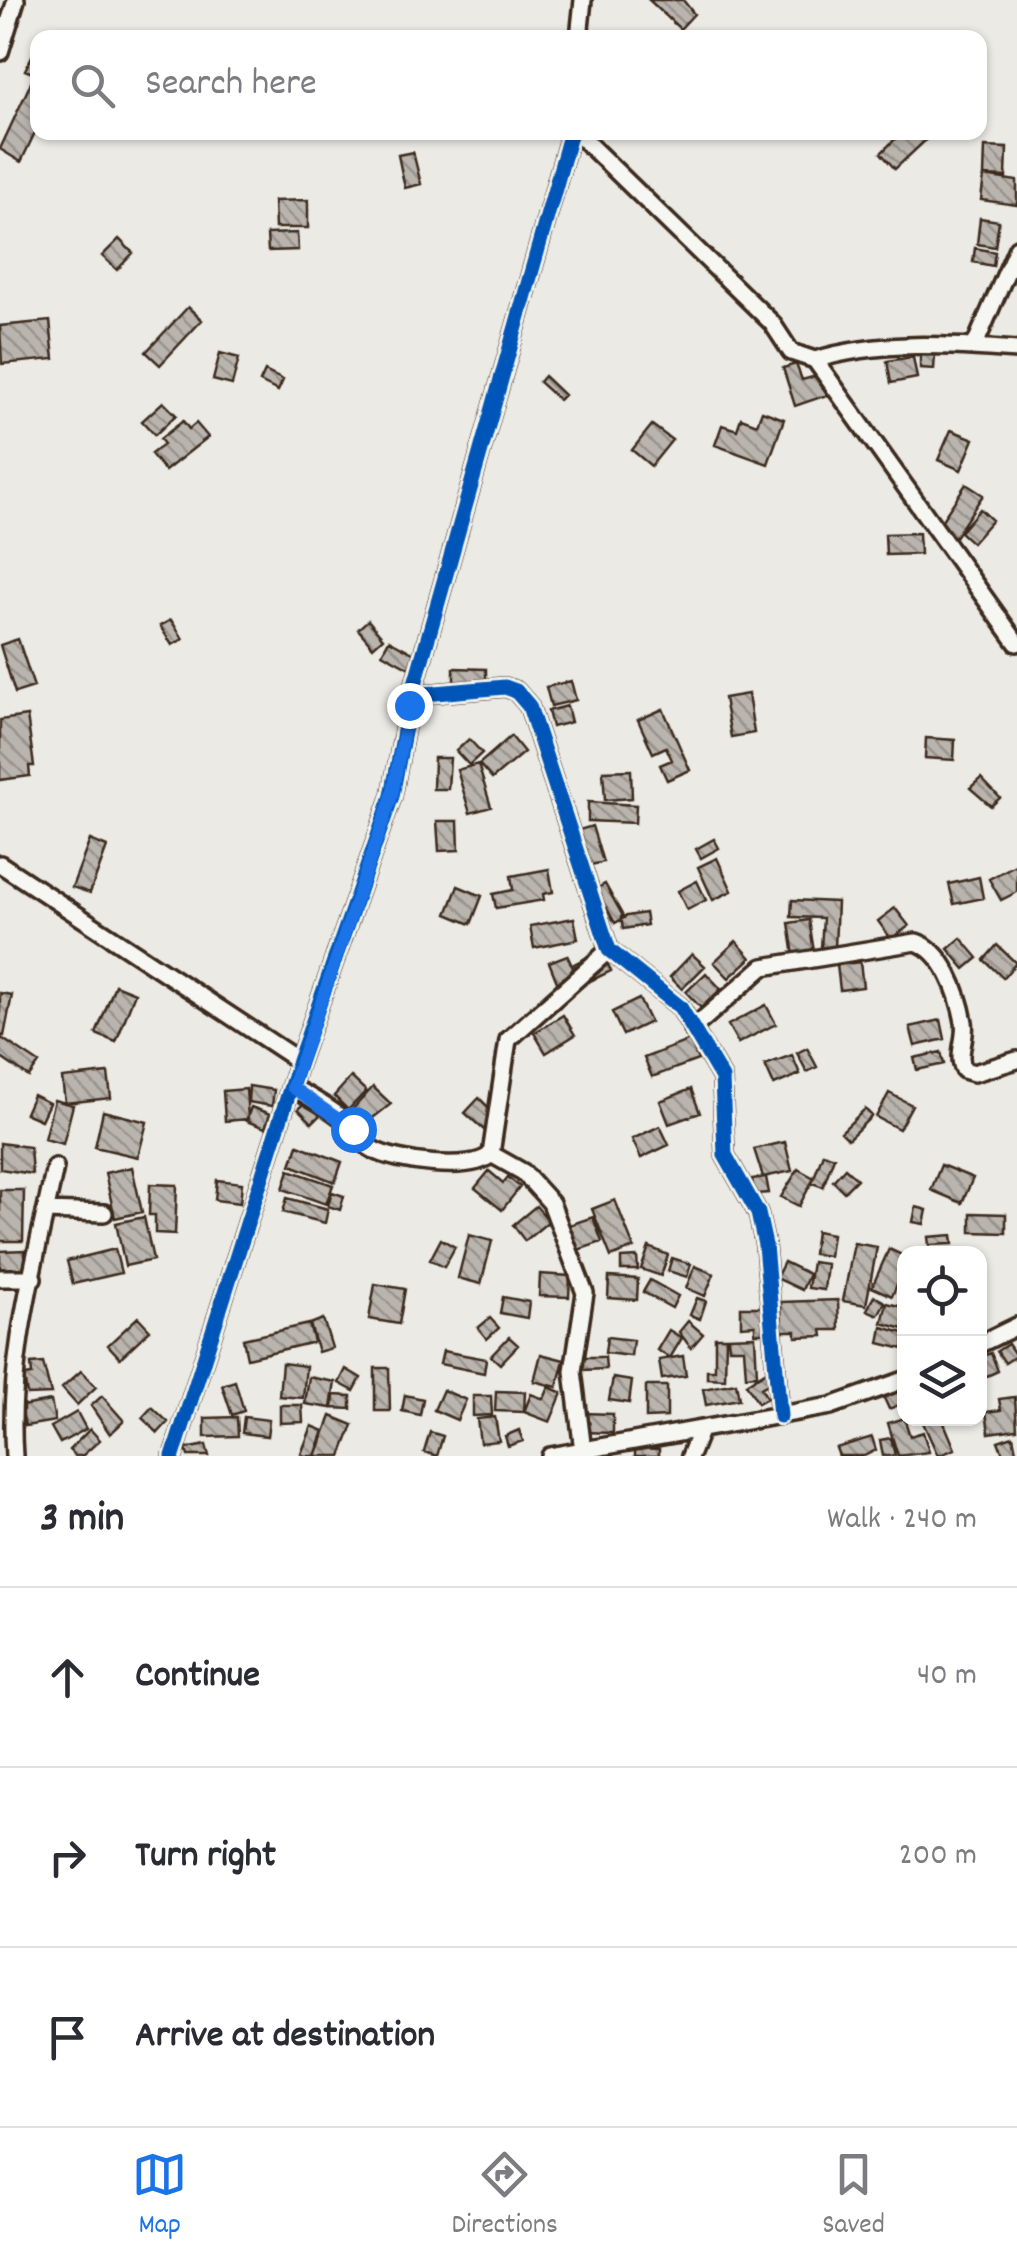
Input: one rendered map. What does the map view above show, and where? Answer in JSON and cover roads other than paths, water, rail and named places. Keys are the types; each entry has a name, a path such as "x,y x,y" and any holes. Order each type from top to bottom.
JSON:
{"street":[{"path":"0,52 16,0"},
{"path":"580,30 583,0"},
{"path":"173,1456 299,1062 392,796 412,695 571,140"},
{"path":"581,140 772,323 791,352 815,360 1017,643"},
{"path":"974,347 1017,248"},
{"path":"815,360 852,348 1017,350"},
{"path":"412,695 505,687 516,691 529,706 609,950 665,991 722,1078 725,1155 758,1213 766,1244 780,1416"},
{"path":"0,864 299,1062"},
{"path":"692,1029 763,967 916,942 929,946 940,958 964,1024 960,1063 964,1070 974,1073 1017,1060"},
{"path":"292,1087 337,1114 368,1147 381,1153 420,1162 476,1164 491,1154 508,1040 609,950"},
{"path":"491,1154 523,1172 551,1203 585,1293 573,1371 583,1450"},
{"path":"14,1456 7,1365 32,1278 56,1167"},
{"path":"46,1211 104,1213"},
{"path":"0,1278 32,1278"},
{"path":"987,1341 1017,1326"},
{"path":"550,1456 831,1406 897,1382"},
{"path":"690,1456 700,1431"}]}
